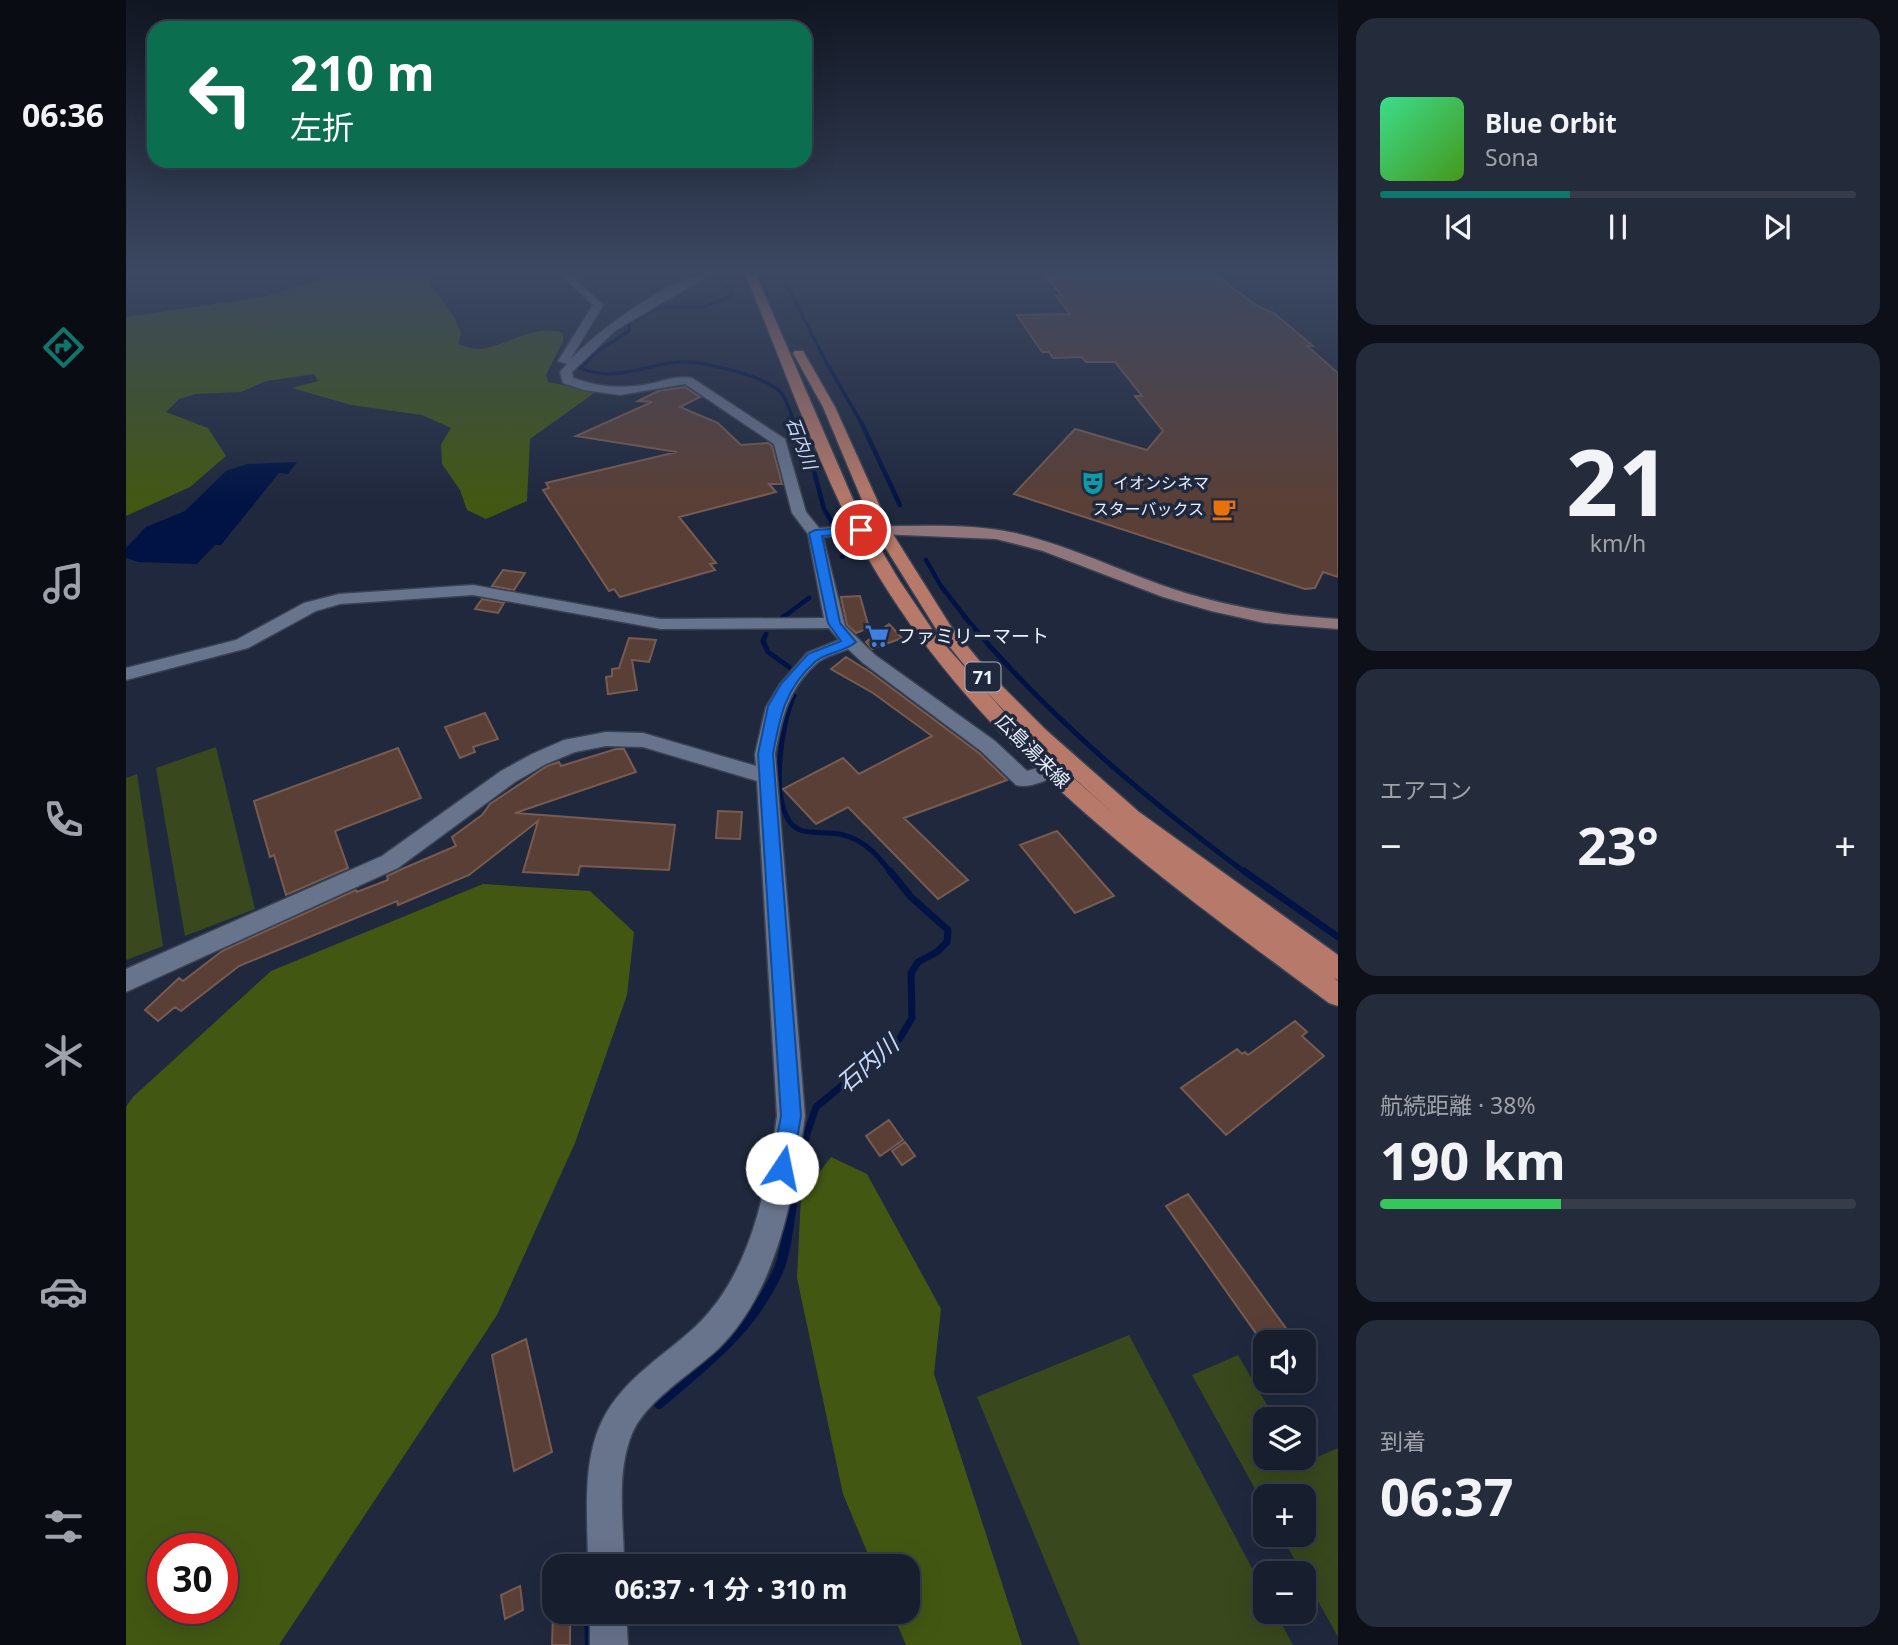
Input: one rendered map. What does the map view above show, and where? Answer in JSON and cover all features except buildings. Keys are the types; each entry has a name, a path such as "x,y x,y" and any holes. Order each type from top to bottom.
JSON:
{"main road":[{"name":"広島湯来線","path":"784,352 824,451 861,530 930,639 1009,730 1051,771 1168,870 1338,995"},
{"name":"広島湯来線","path":"798,352 829,407 883,531 944,628 985,679 1039,734 1132,818 1338,969"}],"street":[{"path":"569,352 562,367 567,380 574,384 602,389 634,390 678,380 702,388 780,442 799,513 815,533 842,633 896,680 988,746 1023,780 1051,771"},
{"path":"566,372 585,352"},
{"path":"815,533 861,530 966,531 1004,535 1046,547 1151,587 1212,606 1268,617 1338,624"},
{"path":"126,674 242,644 310,607 353,598 473,590 661,624 842,633"},
{"path":"606,1554 606,1468 615,1430 655,1379 708,1336 732,1307 753,1270 771,1214 791,1116 765,754 775,706 807,662 842,633"},
{"path":"126,981 390,862 419,845 493,786 554,751 572,745 607,737 672,745 767,776"},
{"path":"608,1624 609,1645"}],"green space":[{"path":"126,352 558,352 546,375 548,382 597,391 530,439 527,501 486,519 467,510 460,490 442,464 441,444 451,428 422,415 351,405 292,388 318,381 314,374 266,381 241,392 196,394 179,399 166,412 208,428 226,456 190,487 126,516"},
{"path":"216,747 255,909 185,936 156,768"},
{"path":"137,774 163,946 126,960 126,778"},
{"path":"483,884 590,891 634,932 627,995 575,1143 497,1315 279,1645 126,1645 126,1107 133,1097 271,971"},
{"path":"831,1157 867,1174 941,1309 934,1374 1022,1645 906,1645 897,1624 920,1624 920,1554 868,1554 843,1494 797,1278 801,1196"},
{"path":"1129,1335 1253,1570 1253,1624 1282,1624 1293,1645 1080,1645 977,1397"},
{"path":"1238,1355 1253,1381 1253,1393 1260,1393 1268,1407 1253,1407 1253,1470 1316,1470 1316,1458 1338,1448 1338,1637 1316,1598 1316,1561 1296,1561 1288,1547 1316,1547 1316,1484 1253,1485 1192,1375"}],"shaded area":[{"path":"297,462 288,474 279,473 221,545 215,545 197,564 139,562 126,558 126,548 146,527 185,511 226,471 247,464"}],"waterway":[{"name":"石内川","path":"597,352 580,368 606,374 667,363 690,362 734,371 764,381 782,394 795,424"},
{"path":"821,352 862,423"},
{"name":"石内川","path":"794,422 814,471 824,509 833,524"},
{"path":"862,423 900,505"},
{"name":"石内川","path":"842,557 846,553 843,543"},
{"path":"926,560 941,586 966,618"},
{"name":"石内川","path":"784,616 782,618 809,598"},
{"path":"964,616 1062,721 1170,815 1246,873"},
{"name":"石内川","path":"766,634 763,641 768,652 789,667"},
{"name":"石内川","path":"794,696 781,745 780,787 782,805 788,820 802,831 840,834 858,841 872,851 891,873"},
{"name":"石内川","path":"792,1207 806,1137 816,1107 900,1038 912,1018 911,973 918,962 937,952 947,942 948,930 911,897 890,871"},
{"path":"1244,871 1338,937"},
{"name":"石内川","path":"659,1404 727,1344 756,1310 782,1262 792,1206"},
{"name":"石内川","path":"589,1624 590,1645"}],"place":[{"name":"イオンシネマ","path":"1093,483"},
{"name":"スターバックス","path":"1224,509"},
{"name":"ファミリーマート","path":"877,636"}],"route":[{"path":"782,1168 791,1116 765,754 775,706 786,688 813,657 849,642 834,623 815,533 861,530"}]}
